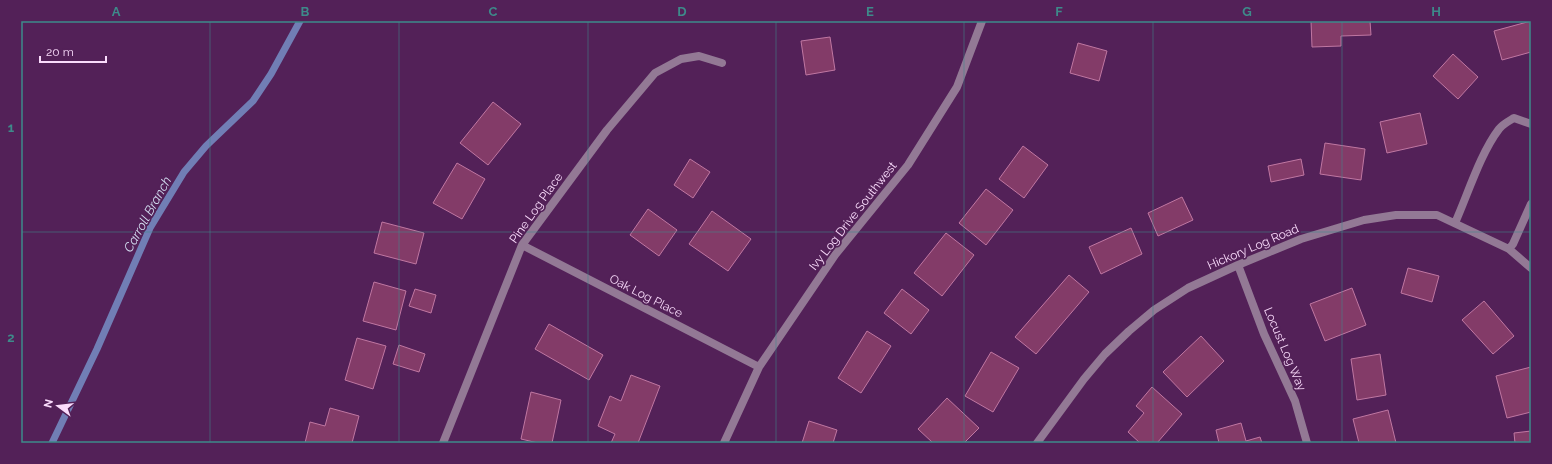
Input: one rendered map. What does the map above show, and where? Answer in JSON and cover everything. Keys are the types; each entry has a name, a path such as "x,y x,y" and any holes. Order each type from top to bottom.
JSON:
{"street":[{"name":"Ivy Log Drive Southwest","path":"724,443 759,368 835,255 908,165 957,87 982,21"},
{"name":"Pine Log Place","path":"443,443 522,246 607,130 655,73 681,59 699,56 722,63"},
{"path":"1455,223 1484,156 1500,129 1514,118 1531,124"},
{"path":"1509,249 1514,244 1531,204"},
{"name":"Hickory Log Road","path":"1037,443 1084,379 1105,354 1154,310 1188,288 1238,265 1301,239 1364,220 1396,215 1437,215 1509,249 1531,268"},
{"name":"Oak Log Place","path":"522,246 759,368"},
{"name":"Locust Log Way","path":"1238,265 1264,334 1295,401 1307,443"}],"building":[{"path":"1311,21 1370,21 1371,35 1341,36 1341,46 1312,47"},
{"path":"1531,21 1531,52 1502,60 1494,31"},
{"path":"830,37 835,70 806,75 801,41"},
{"path":"1078,43 1107,51 1099,81 1070,73"},
{"path":"1453,54 1478,77 1458,99 1433,76"},
{"path":"493,102 521,124 488,165 460,143"},
{"path":"1420,113 1427,144 1387,153 1380,122"},
{"path":"1325,143 1365,149 1361,180 1320,174"},
{"path":"1023,146 1048,165 1024,198 999,179"},
{"path":"690,159 710,172 693,198 674,185"},
{"path":"1301,159 1304,175 1271,182 1268,166"},
{"path":"457,163 485,179 462,219 433,203"},
{"path":"986,189 1013,210 986,245 959,223"},
{"path":"1182,197 1193,220 1158,236 1148,213"},
{"path":"648,209 677,230 659,256 630,235"},
{"path":"712,211 751,239 728,271 689,244"},
{"path":"382,222 424,233 416,264 374,253"},
{"path":"1131,228 1142,254 1101,274 1089,247"},
{"path":"946,233 974,255 942,296 914,273"},
{"path":"1408,268 1439,276 1432,302 1401,293"},
{"path":"1069,275 1089,292 1036,354 1015,337"},
{"path":"374,282 406,291 396,330 363,321"},
{"path":"1352,288 1366,325 1325,341 1310,304"},
{"path":"415,289 436,295 431,313 409,306"},
{"path":"902,289 929,310 911,334 884,313"},
{"path":"1484,301 1514,336 1493,354 1462,320"},
{"path":"549,324 603,355 589,380 535,349"},
{"path":"867,331 891,346 861,393 838,378"},
{"path":"1201,336 1224,361 1187,397 1163,372"},
{"path":"357,338 386,346 373,389 345,380"},
{"path":"399,345 425,354 419,372 393,364"},
{"path":"991,352 1019,368 993,412 965,396"},
{"path":"1380,354 1386,395 1357,400 1351,359"},
{"path":"1531,367 1531,412 1507,418 1496,376"},
{"path":"631,375 660,386 638,443 611,443 615,434 598,426 610,396 621,401"},
{"path":"1152,387 1182,414 1157,443 1140,443 1128,432 1144,413 1136,406"},
{"path":"531,392 561,400 552,443 538,443 521,439"},
{"path":"947,398 979,428 964,443 933,443 918,429"},
{"path":"330,408 359,416 352,443 305,443 310,422 325,426"},
{"path":"1388,410 1396,443 1359,443 1353,419"},
{"path":"809,421 837,430 833,443 802,443"},
{"path":"1241,423 1246,441 1260,437 1262,443 1219,443 1216,430"},
{"path":"1531,431 1531,443 1515,443 1514,433"}],"waterway":[{"name":"Carroll Branch","path":"52,443 97,349 150,228 184,172 206,146 253,101 271,74 300,21"}]}
